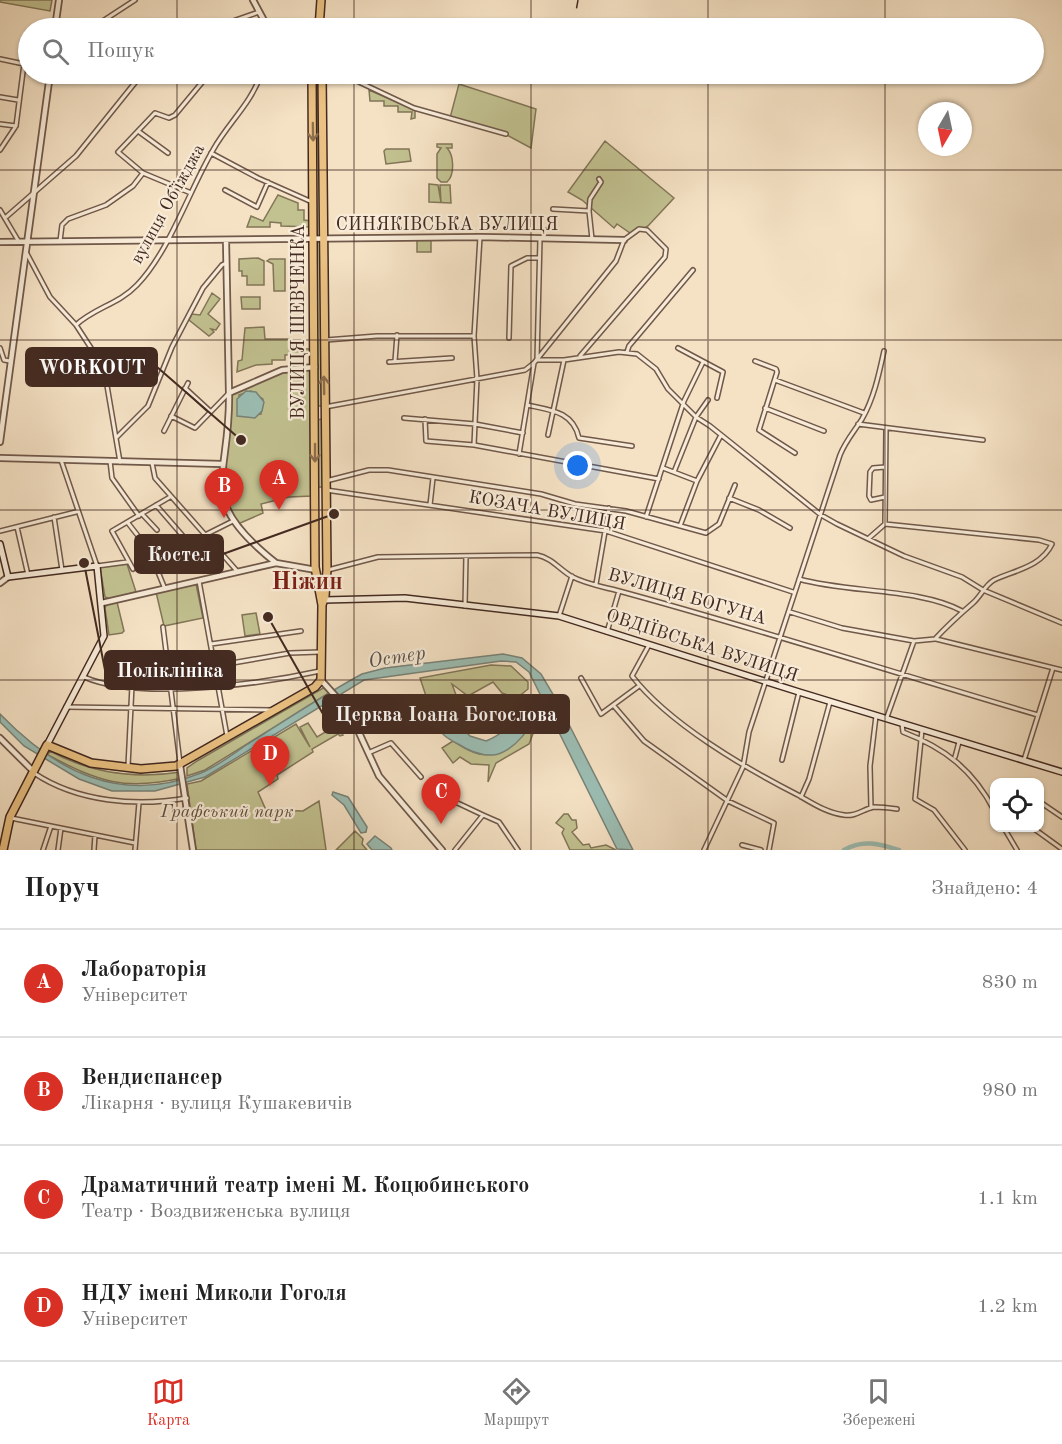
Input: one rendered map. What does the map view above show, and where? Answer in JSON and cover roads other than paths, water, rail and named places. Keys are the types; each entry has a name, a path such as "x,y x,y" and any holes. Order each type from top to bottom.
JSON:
{"main road":[{"path":"320,18 321,0"},
{"name":"ВУЛИЦЯ ШЕВЧЕНКА","path":"312,84 316,570 322,601"},
{"name":"ВУЛИЦЯ ШЕВЧЕНКА","path":"322,84 324,485 327,570 322,601"},
{"path":"315,408 324,408"},
{"path":"315,489 324,485"},
{"path":"0,544 8,577 97,566 104,638 82,676 10,818 3,850"},
{"path":"316,570 327,570"},
{"name":"ОВДІЇВСЬКА ВУЛИЦЯ","path":"322,601 399,598 559,616 830,702 1062,772"},
{"path":"46,747 83,761 128,768 162,769 180,765 315,687 322,675 322,601"}],"street":[{"path":"56,18 58,0"},
{"path":"107,18 135,0"},
{"path":"253,0 262,18"},
{"path":"243,18 259,12"},
{"path":"0,59 18,63"},
{"path":"0,150 16,126 21,84"},
{"path":"0,442 49,84"},
{"path":"5,218 76,156 134,84"},
{"path":"191,193 143,173 118,154 155,113 169,118 175,116 201,84"},
{"name":"вулиця Обʼїжджа","path":"76,326 90,315 120,301 137,285 165,241 211,153 251,97 257,84"},
{"path":"363,84 414,108 506,134"},
{"path":"0,98 18,100"},
{"path":"0,124 16,126"},
{"path":"138,131 168,153"},
{"path":"211,153 314,202"},
{"path":"60,242 62,225 68,219 106,205 134,186 143,173"},
{"path":"592,239 590,199 602,182 599,179"},
{"path":"225,190 257,207 268,182"},
{"path":"553,209 589,211"},
{"path":"0,210 19,242"},
{"name":"СИНЯКІВСЬКА ВУЛИЦЯ","path":"0,242 480,237 624,240 639,229 647,230 666,249 665,257 579,358"},
{"path":"474,445 477,379 474,336 480,237"},
{"path":"519,454 535,362 540,237"},
{"path":"226,240 229,393 222,464 223,497 233,521 252,543 276,562"},
{"path":"324,408 525,370 535,362 616,261 624,240"},
{"path":"25,250 50,297 76,326 98,356 107,378 120,462"},
{"path":"510,338 511,266 527,258 539,258"},
{"path":"117,437 148,406 167,356 203,288 226,263"},
{"path":"627,353 629,346 693,270"},
{"path":"323,340 397,336 474,336"},
{"path":"395,361 397,336"},
{"path":"0,348 4,360 10,361"},
{"path":"678,348 723,372 717,398"},
{"path":"535,362 619,351 637,354 656,369 668,389 696,417 821,515 904,556 962,577 983,590 1062,623"},
{"path":"704,850 743,764 749,732 790,612 794,592 846,440 864,413 884,351"},
{"path":"389,362 452,358"},
{"path":"548,435 564,360"},
{"path":"755,361 776,369 775,380 759,430 795,453"},
{"path":"646,517 683,404 703,362"},
{"path":"107,378 115,366"},
{"path":"171,416 195,428 229,393 282,370 315,367"},
{"path":"775,380 864,413"},
{"path":"164,431 188,383"},
{"path":"185,387 210,411"},
{"path":"674,472 696,417 708,400"},
{"path":"527,405 553,411 571,419 579,438 632,446"},
{"path":"765,408 824,431"},
{"path":"404,418 475,424 523,433"},
{"path":"425,419 423,437 426,441 474,445 659,479"},
{"path":"858,424 982,440"},
{"path":"885,524 886,429"},
{"path":"680,526 697,481 721,435"},
{"path":"0,458 222,464"},
{"path":"61,460 76,512 97,566 127,561"},
{"path":"110,461 112,478 140,515 157,530"},
{"path":"152,462 153,476 238,572"},
{"path":"885,467 873,468 870,472 869,496 871,500 885,497"},
{"path":"663,468 697,481"},
{"path":"324,485 377,469 541,494 575,504 609,508 706,533 719,524 735,485"},
{"path":"430,505 433,478"},
{"name":"КОЗАЧА ВУЛИЦЯ","path":"324,485 430,505 606,531 794,592"},
{"path":"133,569 112,531 170,497"},
{"path":"729,498 759,510 790,528"},
{"path":"156,505 189,543"},
{"path":"596,584 609,508"},
{"path":"0,531 76,512"},
{"path":"54,517 62,570"},
{"path":"155,560 233,521"},
{"path":"128,522 155,560 165,589"},
{"path":"869,538 885,524 1039,540 1052,544 1043,557 1034,563 991,581 986,590 983,590 974,602 935,639"},
{"path":"17,526 28,575"},
{"name":"ВУЛИЦЯ БОГУНА","path":"327,570 378,557 537,555 548,558 572,576 596,584 687,608 781,639 1038,715"},
{"path":"465,607 466,556"},
{"path":"102,603 276,562 316,570"},
{"path":"559,616 572,576"},
{"path":"0,577 8,577"},
{"path":"0,583 8,577"},
{"path":"799,579 830,587 912,597 962,611"},
{"path":"199,581 227,738"},
{"path":"607,632 619,591"},
{"path":"790,612 842,627 914,641 935,639 1062,670"},
{"path":"163,627 169,688 193,850"},
{"path":"211,644 301,631"},
{"path":"886,719 914,641"},
{"path":"649,645 632,676 639,686 681,722 743,764 801,797 842,815 854,815 872,808 897,809"},
{"path":"215,666 290,653 322,652"},
{"path":"1024,760 1053,667"},
{"path":"82,676 102,684 169,688 270,682 322,675 329,690 349,711 379,777 442,850"},
{"path":"581,678 601,714 639,686"},
{"path":"128,768 132,686"},
{"path":"782,760 799,692"},
{"path":"801,797 809,779 830,702"},
{"path":"614,706 644,741 727,799 770,819 774,823 769,850"},
{"path":"66,707 277,710"},
{"path":"872,808 870,766 876,716"},
{"path":"902,724 903,732 921,738 955,758 975,778 990,802"},
{"path":"922,730 915,799 931,806 965,850"},
{"path":"0,738 33,771 71,790 139,803 187,798"},
{"path":"368,753 391,742 421,777"},
{"path":"955,758 959,742"},
{"path":"441,790 447,798 499,822 518,850"},
{"path":"135,850 139,803"},
{"path":"1044,804 1062,817"},
{"path":"454,850 483,815"},
{"path":"10,818 135,843"},
{"path":"44,850 51,826"},
{"path":"57,850 61,828"},
{"path":"1006,832 1017,850"},
{"path":"1039,832 1062,849"},
{"path":"94,850 95,835"},
{"path":"742,844 761,850"}],"water":[{"path":"246,391 256,392 264,402 262,411 255,418 237,416 237,399"},
{"name":"Остер","path":"503,654 522,658 541,674 633,850 617,849 529,672 516,662 501,661 364,680 205,777 155,791 112,791 79,779 24,746 0,722 0,714 44,752 67,767 92,777 117,784 144,785 172,782 213,767 362,674 385,668"},
{"path":"529,697 535,698 530,705 532,713 528,729 516,743 500,753 488,755 470,751 446,736 437,726 440,714 450,714 470,736 486,741 507,727"},
{"path":"333,792 348,797 367,827 366,832 361,833 344,805 332,795"},
{"path":"375,836 392,850 372,850 367,844"}],"waterway":[{"name":"Остер","path":"844,850 864,844 878,844 899,850"}],"railway":[{"path":"575,18 578,0"}],"place":[{"name":"WORKOUT","path":"241,440"},
{"name":"Лабораторія","path":"279,510"},
{"name":"Костел","path":"334,514"},
{"name":"Вендиспансер","path":"224,518"},
{"name":"Поліклініка","path":"84,563"},
{"name":"Церква Іоана Богослова","path":"268,617"},
{"name":"НДУ імені Миколи Гоголя","path":"270,786"},
{"name":"Драматичний театр імені М. Коцюбинського","path":"441,824"}],"district":[{"name":"Ніжин","path":"307,583"}],"park label":[{"name":"Графський парк","path":"227,812"}]}
